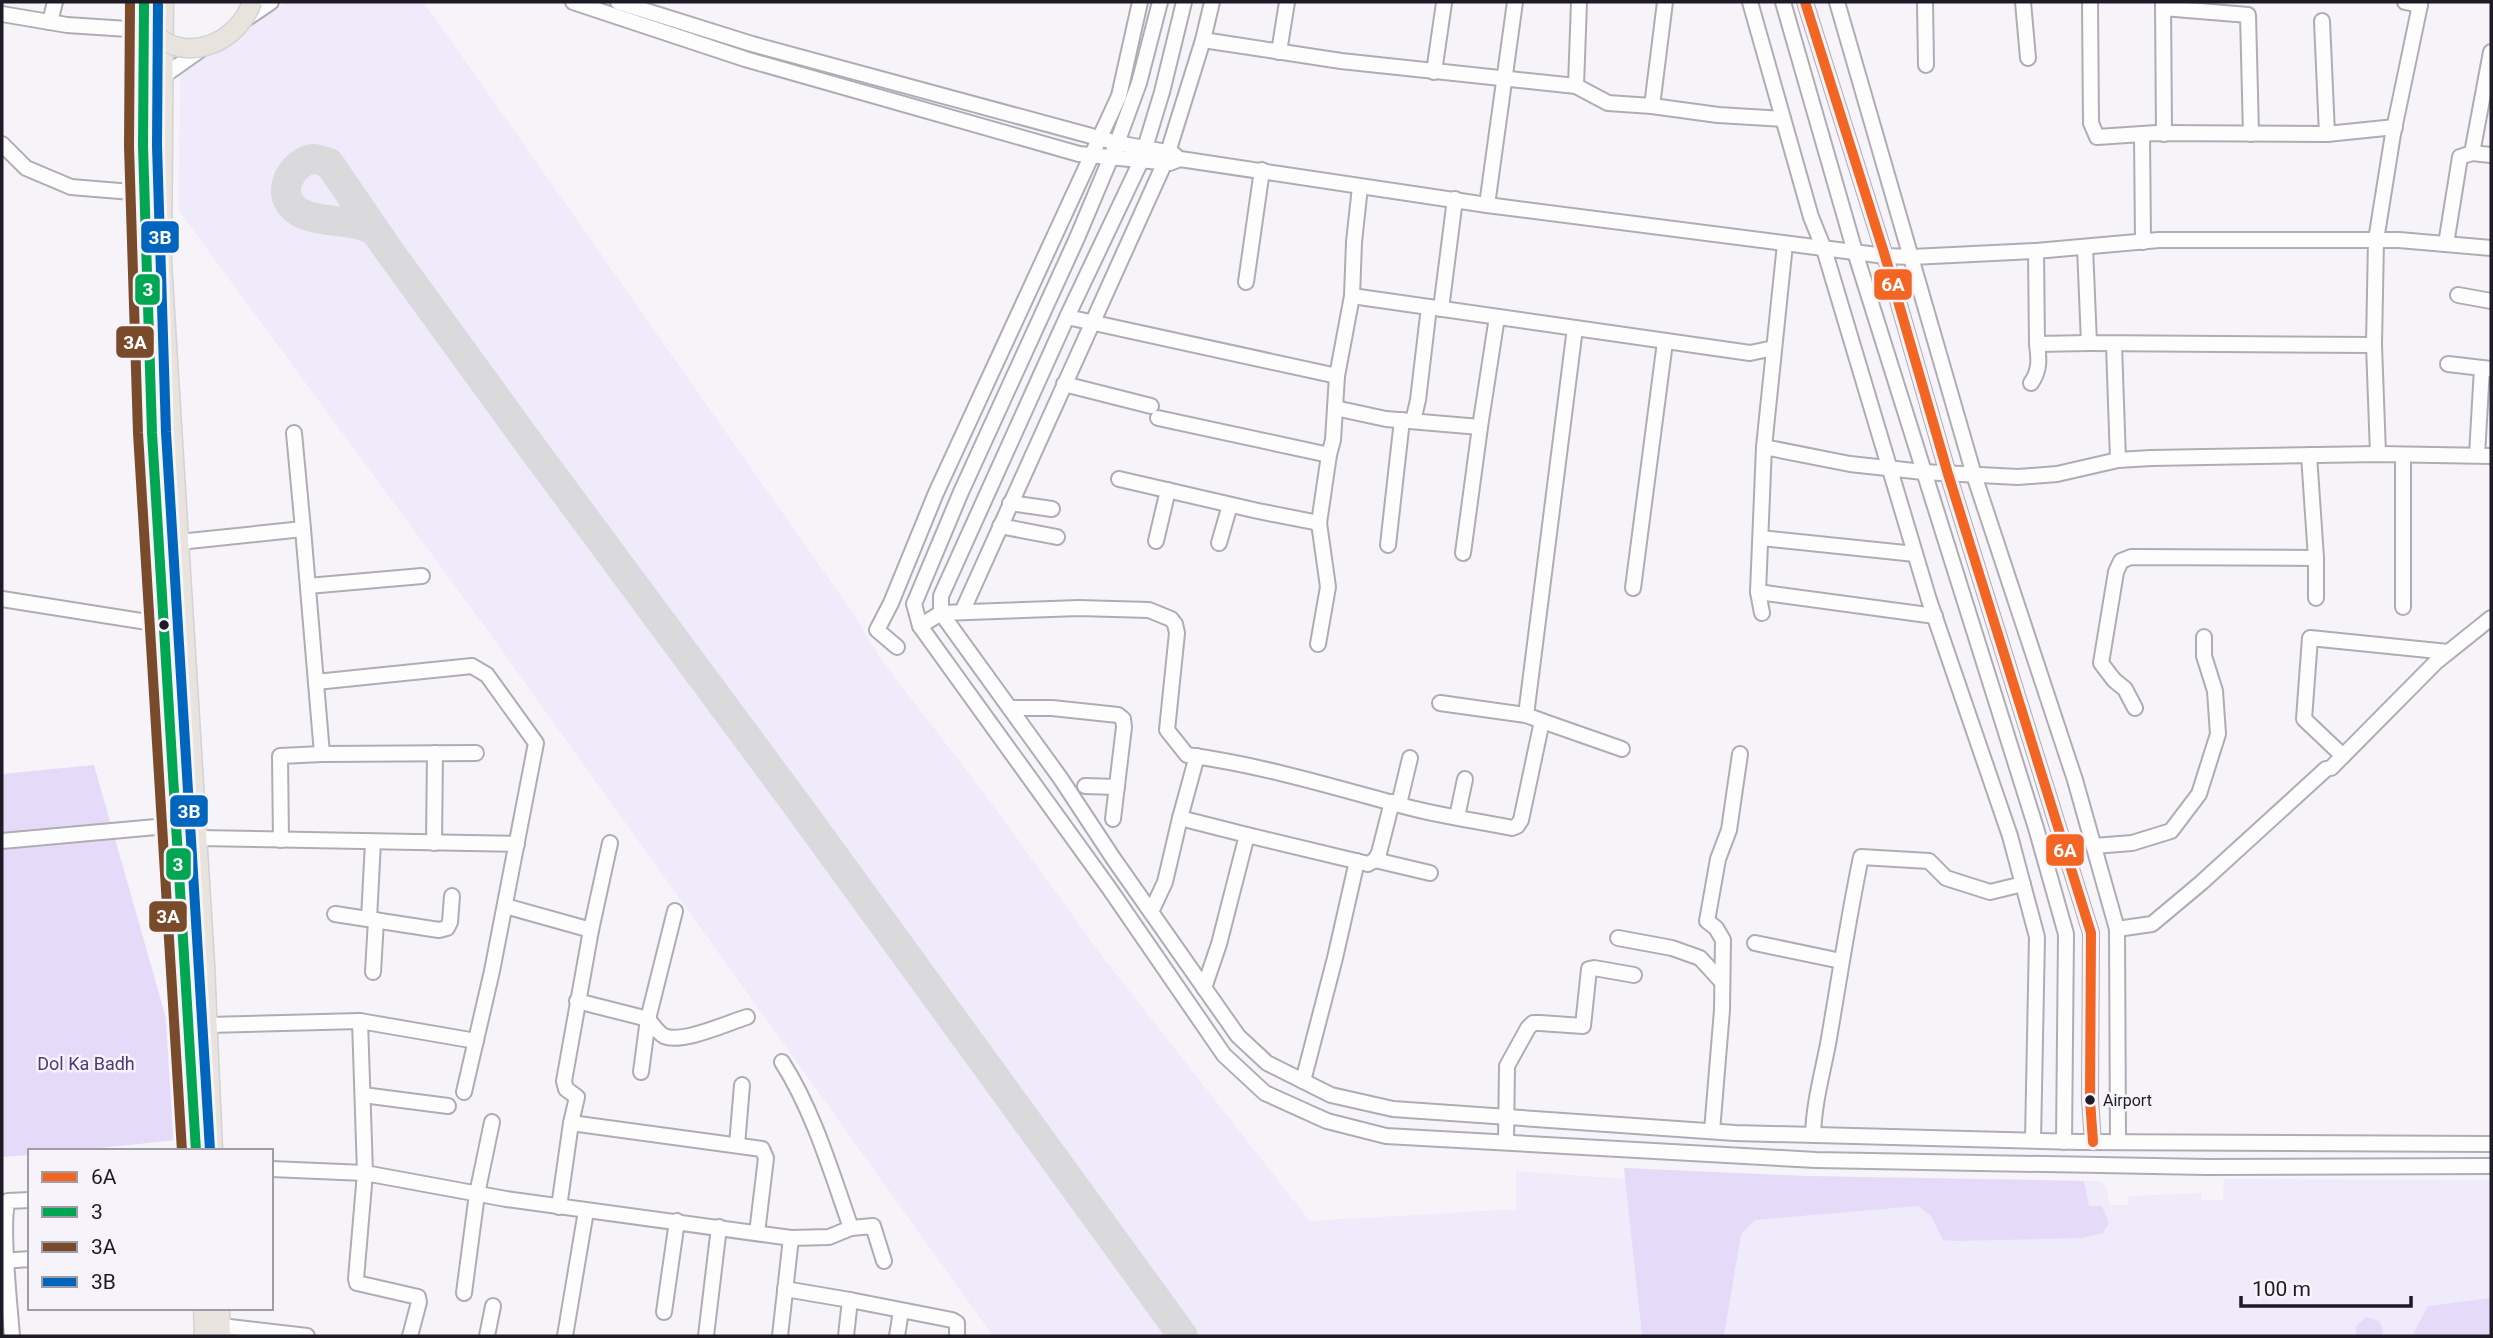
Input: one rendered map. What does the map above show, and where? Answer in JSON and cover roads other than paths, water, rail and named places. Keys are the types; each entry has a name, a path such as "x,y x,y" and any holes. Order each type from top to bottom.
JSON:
{"main road":[{"path":"135,2 140,19 160,39 174,46 190,48 212,46 227,37 244,21 252,2"},
{"path":"144,2 144,260 196,1149"},
{"path":"164,2 162,263 198,838 213,1149"},
{"path":"202,1310 204,1336"}],"street":[{"path":"50,22 55,2"},
{"path":"162,77 271,2"},
{"path":"573,2 745,59 1090,157 1111,159 1143,155 1172,158 1487,205 1885,256 2036,251 2143,242 2376,240 2491,248"},
{"path":"618,2 752,44 1099,137 1143,155"},
{"path":"897,647 877,630 891,603 936,493 1119,96 1140,2"},
{"path":"1160,2 1139,83 1111,159 961,492 914,604 920,626 1109,888 1224,1055 1265,1093 1327,1121 1386,1136 1816,1160 2098,1166 2491,1166"},
{"path":"1184,2 1143,155 942,596 941,613 1061,779 1238,1036 1267,1063 1331,1095 1393,1108 1708,1131 2064,1142 2491,1144"},
{"path":"962,612 1091,322 1172,158 1212,2"},
{"path":"1279,51 1287,2"},
{"path":"1487,205 1515,2"},
{"path":"1576,86 1579,2"},
{"path":"1653,106 1665,2"},
{"path":"1750,2 1811,218 1824,249 1915,554 2006,824 2037,937 2033,1140"},
{"path":"1783,2 1855,252 2036,828 2066,934 2064,1142"},
{"path":"1805,2 2091,933 2091,1100 2086,1142 2074,1165"},
{"path":"1837,2 1974,475 2024,621 2117,929 2118,1142"},
{"path":"1925,2 1926,65"},
{"path":"2023,2 2028,58"},
{"path":"2090,2 2091,123 2097,136 2327,134 2395,127"},
{"path":"2378,454 2374,345 2376,240 2420,3 2405,2"},
{"path":"1434,72 1444,3"},
{"path":"2164,134 2163,5 2248,15 2251,134"},
{"path":"2,14 50,22 143,30"},
{"path":"2322,21 2327,134"},
{"path":"1203,40 1434,72 1576,86 1608,103 1783,119"},
{"path":"2472,153 2488,83 2491,52"},
{"path":"2142,134 2143,242"},
{"path":"2,144 26,169 71,187 144,193"},
{"path":"2446,244 2460,157 2472,153 2491,155"},
{"path":"1247,282 1262,170"},
{"path":"1318,643 1328,587 1319,523 1337,376 1352,296 1360,187"},
{"path":"1388,545 1408,421 1418,400 1455,199"},
{"path":"1762,612 1758,593 1764,447 1784,244"},
{"path":"2085,247 2089,343"},
{"path":"2031,383 2037,376 2039,365 2036,251"},
{"path":"2458,295 2491,302"},
{"path":"1352,296 1750,353 1774,348"},
{"path":"1067,317 1337,376"},
{"path":"1462,553 1497,317"},
{"path":"1526,715 1575,328"},
{"path":"1633,588 1665,342"},
{"path":"2037,344 2374,345"},
{"path":"2114,345 2118,460"},
{"path":"1764,447 1850,464 1948,474 2018,477 2057,474 2118,460 2378,454 2484,456 2486,369 2448,364"},
{"path":"1064,384 1155,412 1329,455"},
{"path":"1335,408 1408,421 1480,427"},
{"path":"294,433 322,754"},
{"path":"2309,455 2316,598"},
{"path":"2403,456 2403,607"},
{"path":"1119,479 1319,523"},
{"path":"1156,541 1168,490"},
{"path":"1010,503 1052,509"},
{"path":"1219,543 1230,505"},
{"path":"1000,526 1057,537"},
{"path":"179,542 303,529"},
{"path":"1761,538 1915,554"},
{"path":"2135,708 2125,689 2113,680 2101,663 2116,572 2121,561 2131,557 2316,558"},
{"path":"308,586 422,576"},
{"path":"1758,593 1935,616"},
{"path":"2,599 185,628"},
{"path":"920,626 941,613 1079,608 1149,610 1163,614 1175,624 1177,633 1167,730 1186,755 1246,766 1395,803 1512,828 1521,820 1542,721"},
{"path":"2117,929 2152,924 2326,769 2331,768 2448,652 2491,618"},
{"path":"2094,846 2132,843 2171,831 2199,794 2218,734 2215,691 2204,656 2204,637"},
{"path":"2343,756 2304,719 2310,638 2448,652"},
{"path":"316,682 472,666 487,675 537,743 464,1092"},
{"path":"1440,703 1526,715 1622,749"},
{"path":"1010,708 1052,708 1118,715 1123,719 1113,819"},
{"path":"435,753 435,842"},
{"path":"281,840 280,756 476,753"},
{"path":"1703,1153 1708,1131 1722,982 1723,940 1716,928 1707,921 1718,859 1729,830 1740,754"},
{"path":"1151,912 1165,882 1197,756"},
{"path":"1180,818 1368,864 1375,860 1379,853 1410,758"},
{"path":"1457,817 1465,779"},
{"path":"1085,786 1117,787"},
{"path":"2,841 178,825"},
{"path":"1204,988 1219,944 1247,835"},
{"path":"198,838 517,844"},
{"path":"373,842 373,972"},
{"path":"559,1207 570,1123 577,1097 566,1089 564,1081 577,1001 610,843"},
{"path":"1813,1135 1814,1105 1828,1045 1861,857 1929,861 1946,878 1990,891 2023,884"},
{"path":"1375,860 1430,873"},
{"path":"1303,1081 1357,861"},
{"path":"335,914 439,930 447,928 450,922 452,896"},
{"path":"505,906 591,930"},
{"path":"640,1072 648,1019 675,911"},
{"path":"1618,938 1672,948 1700,958 1722,982"},
{"path":"1755,943 1841,961"},
{"path":"1506,1142 1507,1066 1528,1028 1533,1023 1583,1026 1589,969 1634,975"},
{"path":"577,1001 648,1019 658,1032 666,1037 679,1038 747,1017"},
{"path":"208,1025 360,1021 476,1041"},
{"path":"360,1021 365,1173 356,1279 357,1283 418,1297 410,1336"},
{"path":"782,1062 800,1095 851,1228"},
{"path":"737,1146 742,1085"},
{"path":"363,1095 448,1106"},
{"path":"464,1293 477,1194 492,1122"},
{"path":"570,1123 762,1149 766,1158 757,1233"},
{"path":"273,1169 365,1173 559,1207 791,1238 829,1237 851,1228 873,1226 884,1261"},
{"path":"12,1336 6,1311 3,1208 8,1201 28,1200"},
{"path":"565,1336 586,1211"},
{"path":"664,1312 677,1221"},
{"path":"706,1336 719,1227"},
{"path":"780,1336 791,1238"},
{"path":"3,1261 28,1259"},
{"path":"785,1289 953,1320 957,1324 957,1336"},
{"path":"846,1336 850,1300"},
{"path":"487,1336 493,1306"},
{"path":"897,1336 901,1311"},
{"path":"221,1324 307,1336"}],"place":[{"name":"Airport","path":"2090,1100"}],"park label":[{"name":"Dol Ka Badh","path":"86,1063"}]}
